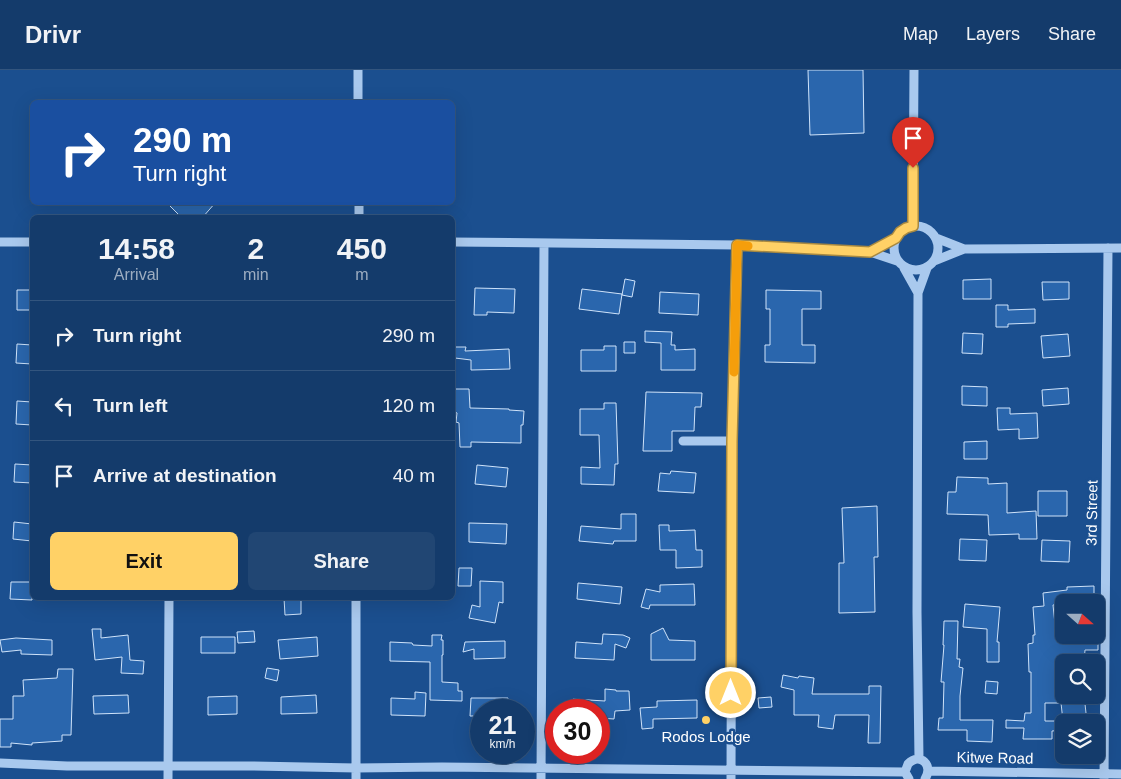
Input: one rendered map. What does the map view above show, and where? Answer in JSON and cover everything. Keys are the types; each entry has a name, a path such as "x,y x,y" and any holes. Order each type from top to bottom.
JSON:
{"street":[{"path":"358,70 358,100"},
{"path":"913,226 914,70"},
{"path":"918,293 894,250 894,244 900,232 913,226 920,226 932,233 936,238 938,246 938,254 927,268 918,293 917,612 919,760"},
{"path":"870,252 896,238"},
{"path":"936,238 964,248 1121,248"},
{"path":"0,242 30,242"},
{"path":"455,242 737,245 870,252 912,270 927,268"},
{"path":"541,779 544,243"},
{"path":"731,775 732,441 737,245"},
{"path":"934,261 964,248"},
{"name":"3rd Street","path":"1104,776 1108,248"},
{"path":"683,441 732,441"},
{"path":"168,779 169,600"},
{"path":"356,600 356,779"},
{"path":"0,763 67,766 442,767 731,775 798,771 907,776 906,768 910,761 919,760 926,764 927,775"},
{"name":"Kitwe Road","path":"927,775 1104,776 1121,774"}],"building":[{"path":"808,70 863,70 864,133 810,135"},
{"path":"169,205 213,205 205,215 179,215"},
{"path":"625,279 635,281 632,297 622,295"},
{"path":"991,279 991,299 963,299 963,280"},
{"path":"1042,282 1069,282 1069,299 1043,300"},
{"path":"475,288 515,289 514,313 487,312 487,315 474,315"},
{"path":"582,289 622,294 619,314 579,309"},
{"path":"17,290 30,290 30,310 17,310"},
{"path":"766,290 821,291 821,309 802,309 802,345 815,345 815,363 765,362 765,345 770,345 770,309 766,309"},
{"path":"660,292 699,294 698,315 659,313"},
{"path":"996,305 1008,305 1008,310 1035,309 1035,323 1008,324 1008,327 996,327"},
{"path":"645,331 672,332 671,345 675,345 675,350 695,349 695,370 661,370 661,343 645,342"},
{"path":"963,333 983,334 982,354 962,353"},
{"path":"1068,334 1070,356 1043,358 1041,336"},
{"path":"624,342 635,342 635,353 624,353"},
{"path":"17,344 30,345 30,364 16,363"},
{"path":"604,346 616,346 616,371 581,371 581,350 604,350"},
{"path":"455,347 466,347 465,351 509,349 510,369 471,370 471,360 455,358"},
{"path":"962,386 987,387 987,406 962,405"},
{"path":"1068,388 1069,404 1043,406 1042,390"},
{"path":"455,389 469,389 470,408 524,411 523,425 521,425 521,443 471,442 471,447 460,447 459,423 456,422 457,413 455,412"},
{"path":"646,392 702,393 701,407 695,407 694,431 672,431 672,451 643,451"},
{"path":"17,401 30,402 30,425 16,424"},
{"path":"604,403 616,403 618,464 615,464 614,485 581,484 581,467 600,468 599,435 580,435 580,409 604,409"},
{"path":"997,408 1010,408 1010,414 1037,413 1038,438 1019,439 1019,429 998,430"},
{"path":"987,441 987,459 964,459 964,442"},
{"path":"15,464 30,465 30,483 14,482"},
{"path":"477,465 508,468 506,487 475,484"},
{"path":"671,471 696,473 694,493 658,491 660,473 670,474"},
{"path":"957,477 988,478 988,484 1007,483 1007,513 1036,511 1037,539 1019,539 1019,534 989,535 988,515 947,514 948,492 956,492"},
{"path":"1038,491 1067,491 1067,516 1038,516"},
{"path":"877,506 878,557 874,557 875,612 839,613 839,563 844,563 842,508"},
{"path":"621,514 636,514 636,541 614,541 613,544 579,541 581,526 621,529"},
{"path":"14,522 30,524 30,541 13,539"},
{"path":"469,523 507,524 506,544 469,542"},
{"path":"659,525 669,525 669,531 695,530 696,550 702,550 702,567 676,568 676,550 660,550"},
{"path":"960,539 987,540 986,561 959,560"},
{"path":"1042,540 1070,541 1069,562 1041,561"},
{"path":"459,568 472,568 471,586 458,586"},
{"path":"480,581 503,582 503,603 499,602 495,623 469,618 472,605 480,607"},
{"path":"11,582 30,582 30,600 10,599"},
{"path":"578,583 622,587 620,604 577,599"},
{"path":"694,584 695,605 650,605 649,609 641,607 646,589 660,592 660,585"},
{"path":"1094,586 1094,594 1055,594 1055,605 1053,605 1055,644 1098,644 1098,650 1085,650 1085,654 1055,654 1055,703 1045,703 1045,721 1055,721 1055,731 1052,731 1052,739 1023,739 1024,728 1006,728 1006,720 1024,721 1025,713 1031,713 1031,672 1029,672 1028,644 1033,643 1033,635 1035,635 1033,607 1044,606 1043,593 1067,590 1067,587"},
{"path":"284,600 301,600 301,614 285,615"},
{"path":"965,604 1000,607 997,642 999,642 999,662 987,662 987,629 963,627"},
{"path":"944,621 958,621 957,659 960,659 959,667 963,668 960,720 993,720 992,742 967,741 967,730 938,730 939,718 943,718 944,682 941,682"},
{"path":"663,628 669,640 695,641 695,660 651,660 651,634"},
{"path":"92,629 101,629 101,638 128,635 130,660 144,661 143,674 121,673 122,657 95,660"},
{"path":"254,631 255,642 238,643 237,632"},
{"path":"603,634 623,635 630,638 626,648 615,644 614,660 575,658 576,642 602,644"},
{"path":"432,635 442,635 442,682 458,683 458,691 462,691 462,701 430,700 430,662 390,661 390,642 432,646"},
{"path":"201,637 235,637 235,653 201,653"},
{"path":"317,637 318,656 280,659 278,640"},
{"path":"16,638 52,640 52,655 21,654 21,650 2,652 0,640"},
{"path":"505,641 505,658 474,659 474,649 463,652 465,642"},
{"path":"267,668 279,670 277,681 265,678"},
{"path":"58,669 73,669 71,735 62,735 62,741 32,743 32,745 11,743 11,747 0,747 0,719 13,719 13,696 24,696 23,680 57,678"},
{"path":"783,675 798,678 799,676 814,678 812,694 869,694 869,686 881,686 880,743 868,743 869,715 835,715 833,729 818,727 819,715 794,715 794,690 781,687"},
{"path":"986,681 998,682 997,694 985,693"},
{"path":"605,689 629,691 630,710 615,711 614,719 610,719 610,699 605,699"},
{"path":"415,692 426,693 425,716 391,715 391,698 415,699"},
{"path":"128,695 129,713 94,714 93,696"},
{"path":"316,695 317,713 281,714 281,697"},
{"path":"237,696 237,714 208,715 208,697"},
{"path":"771,697 772,707 759,708 758,698"},
{"path":"471,698 508,698 508,699"},
{"path":"697,700 697,718 653,719 653,728 642,729 640,708 657,707 657,701"},
{"path":"1061,704 1085,704 1086,714 1062,714"}],"slow traffic":[{"path":"734,372 737,245 748,246"}],"place":[{"name":"Rodos Lodge","path":"706,720"}],"route":[{"path":"731,693 732,441 737,245 870,252 896,238 906,228 913,226 913,168"}]}
